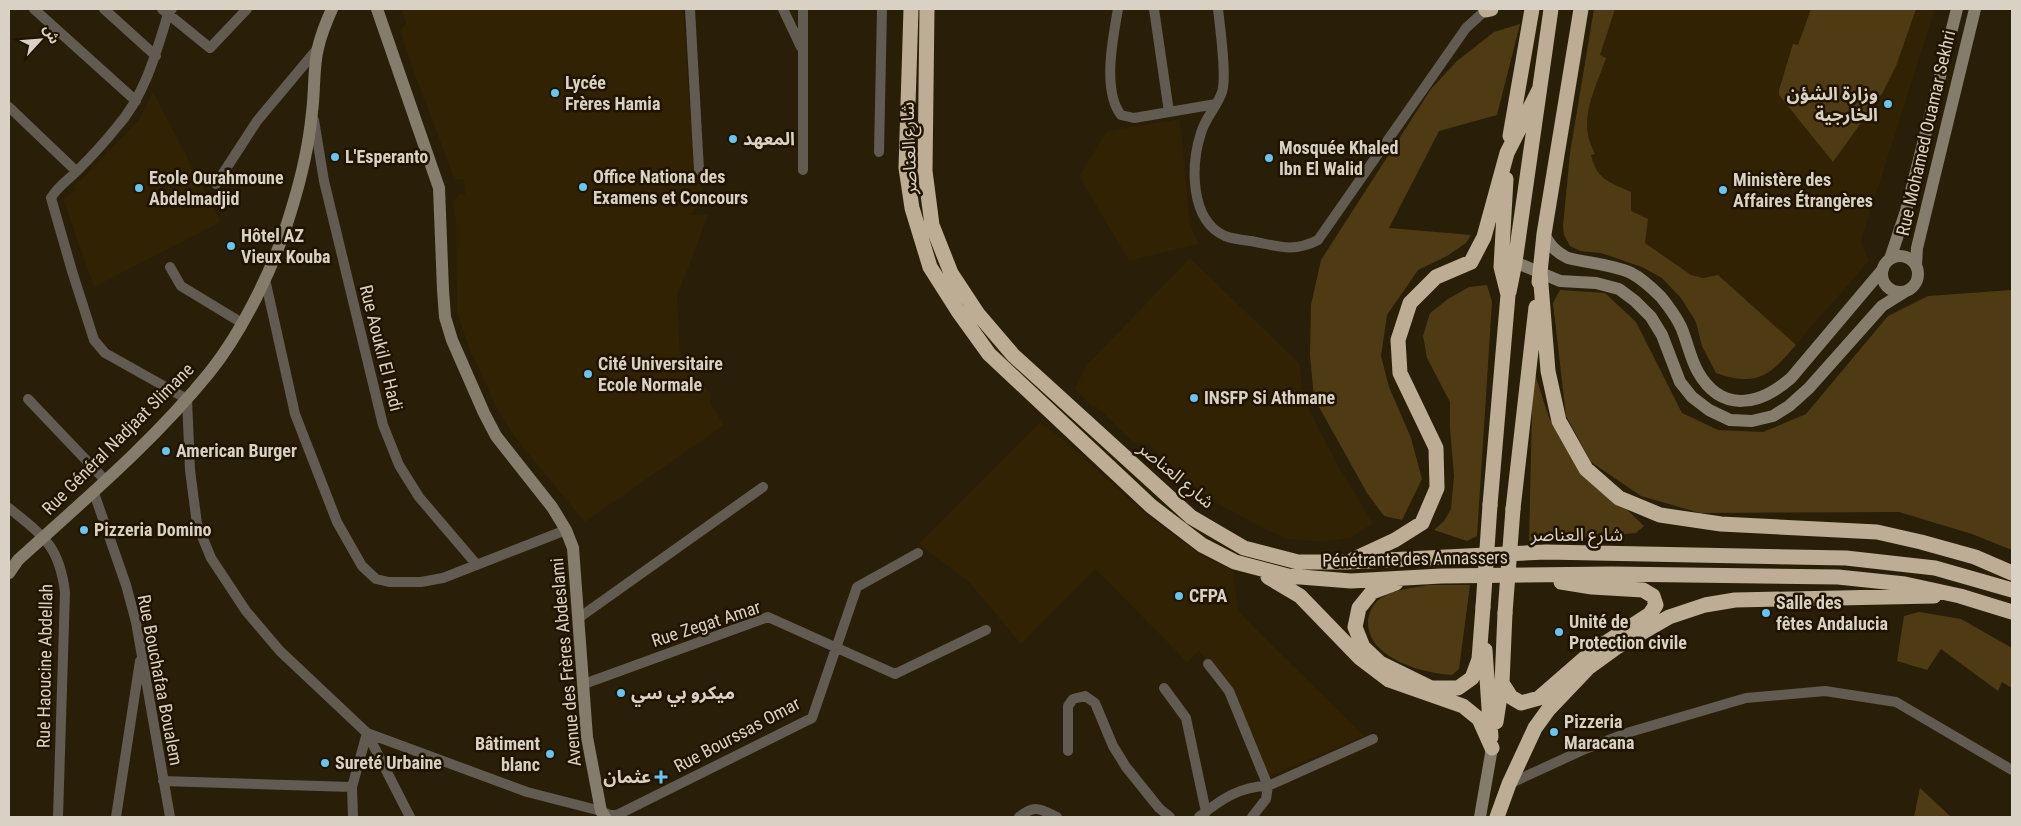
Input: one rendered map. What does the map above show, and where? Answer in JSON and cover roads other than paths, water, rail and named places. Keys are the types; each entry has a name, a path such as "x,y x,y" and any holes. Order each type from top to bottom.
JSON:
{"highway":[{"name":"Pénétrante des Annassers","path":"911,9 906,168 912,208 930,267 958,312 989,354 1151,506 1202,545 1235,562 1297,577 1351,581 1441,576 1612,574 1838,577 1905,584 1960,596 2012,612"},
{"name":"شارع العناصر","path":"927,9 925,171 932,225 951,273 978,314 1013,355 1191,516 1244,548 1298,562 1347,562 1546,552 1846,558 1935,568 2012,590"},
{"path":"1347,562 1396,540 1422,523 1437,488 1436,448 1400,372 1398,340 1410,303 1436,277 1471,262 1484,237 1507,153 1532,9"},
{"path":"1409,578 1372,592 1359,608 1355,627 1362,647 1380,663 1431,688 1458,688 1472,678 1479,659 1508,295 1515,262 1551,9"},
{"path":"1575,9 1575,43"},
{"path":"1492,748 1502,683 1513,509 1544,234 1581,9"},
{"path":"1508,295 1500,267 1507,153 1539,90"},
{"path":"1540,272 1548,371 1559,421 1586,469 1619,498 1660,515 1721,524 1877,532 1975,557 2012,572"},
{"path":"1247,565 1300,596 1360,658 1389,680 1462,706 1468,710 1479,719 1492,748"},
{"path":"1502,683 1511,698 1521,703 1528,703 1538,698 1593,651 1650,614 1656,605 1653,596 1643,590 1592,587 1522,576"},
{"path":"1497,817 1509,784 1534,728 1548,710 1588,668 1616,647 1669,617 1705,605 1735,600 1960,596"},
{"path":"1483,607 1492,748"}],"street":[{"path":"34,9 136,101"},
{"path":"104,9 156,56"},
{"path":"247,9 210,48 168,11 156,56 136,101 118,126 76,172 55,190 51,198 94,340 105,353 187,399 190,470 197,524 211,558 246,611 280,651 367,733 410,817"},
{"name":"Rue Général Nadjaat Slimane","path":"9,573 18,560 94,493 187,399 211,371 242,322 280,246 291,211 301,174 312,112 318,48 332,9"},
{"name":"Avenue des Frères Abdeslami","path":"377,9 440,188 445,317 452,340 496,436 552,507 566,530 573,548 580,617 587,737 603,814"},
{"path":"690,9 699,170"},
{"path":"783,9 802,50"},
{"path":"803,9 803,170"},
{"path":"879,152 882,9"},
{"path":"1118,9 1110,50 1113,102 1121,115 1127,118 1216,104"},
{"path":"1154,9 1169,112"},
{"path":"1218,9 1223,80 1222,92 1200,134 1195,162 1198,201 1204,215 1214,228 1226,236 1288,248 1306,247 1318,240 1466,28 1488,9"},
{"path":"1906,291 1895,291 1883,280 1886,264 1905,217 1957,9"},
{"name":"Rue Mohamed Ouamar Sekhri","path":"1916,265 1917,248 1975,9"},
{"path":"216,184 257,121 318,48"},
{"path":"9,107 76,172"},
{"name":"Rue Aoukil El Hadi","path":"312,112 324,181 383,425 399,465 419,497 477,565"},
{"path":"1515,262 1560,281 1596,283 1619,289 1635,301 1662,334 1680,382 1692,397 1708,410 1730,420 1752,422 1772,416 1789,406 1809,388 1882,306 1906,291 1918,279 1916,265 1913,261 1904,256 1894,256 1791,378 1778,390 1750,401 1736,401 1720,394 1707,384 1697,370 1682,330 1660,296 1631,273 1568,258 1554,251 1544,234"},
{"path":"170,267 181,286 242,322"},
{"path":"265,279 295,414 337,522 362,566 376,579 389,582 421,582 443,578 566,530"},
{"path":"28,399 106,481"},
{"path":"580,617 763,487"},
{"name":"Rue Bouchafaa Boualem","path":"94,493 126,585 136,622 170,817"},
{"name":"Rue Haoucine Abdellah","path":"9,508 44,537 56,552 63,574 65,592 58,817"},
{"name":"Rue Bourssas Omar","path":"367,733 527,792 610,816 617,815 812,718 857,588 918,553"},
{"name":"Rue Zegat Amar","path":"584,684 768,617 895,674 986,630"},
{"path":"116,817 141,653"},
{"path":"1208,664 1229,691 1268,786 1266,799 1252,817"},
{"path":"1164,688 1186,718 1202,814 1239,790 1254,786 1268,786 1373,740"},
{"path":"1509,784 1612,739 1746,698 1825,691 1896,702 2012,770"},
{"path":"1068,751 1068,706 1073,699 1085,696 1095,702 1113,746 1126,767 1159,808 1170,817"},
{"path":"353,817 352,787 367,733"},
{"path":"1479,817 1492,748"},
{"path":"163,781 352,787"},
{"path":"1019,817 1027,810 1039,808 1057,817"}],"place":[{"name":"Lycée Frères Hamia","path":"555,93"},
{"name":"وزارة الشؤن الخارجية","path":"1888,104"},
{"name":"المعهد","path":"733,139"},
{"name":"L'Esperanto","path":"335,157"},
{"name":"Mosquée Khaled Ibn El Walid","path":"1269,158"},
{"name":"Office Nationa des Examens et Concours","path":"583,187"},
{"name":"Ecole Ourahmoune Abdelmadjid","path":"139,188"},
{"name":"Ministère des Affaires Étrangères","path":"1723,190"},
{"name":"Hôtel AZ Vieux Kouba","path":"231,246"},
{"name":"Cité Universitaire Ecole Normale","path":"588,374"},
{"name":"INSFP Si Athmane","path":"1194,398"},
{"name":"American Burger","path":"166,451"},
{"name":"Pizzeria Domino","path":"84,530"},
{"name":"CFPA","path":"1179,596"},
{"name":"Salle des fêtes Andalucia","path":"1766,613"},
{"name":"Unité de Protection civile","path":"1559,632"},
{"name":"ميكرو بي سي","path":"621,693"},
{"name":"Pizzeria Maracana","path":"1554,732"},
{"name":"Bâtiment blanc","path":"550,754"},
{"name":"Sureté Urbaine","path":"325,763"},
{"name":"عثمان","path":"661,777"}]}
